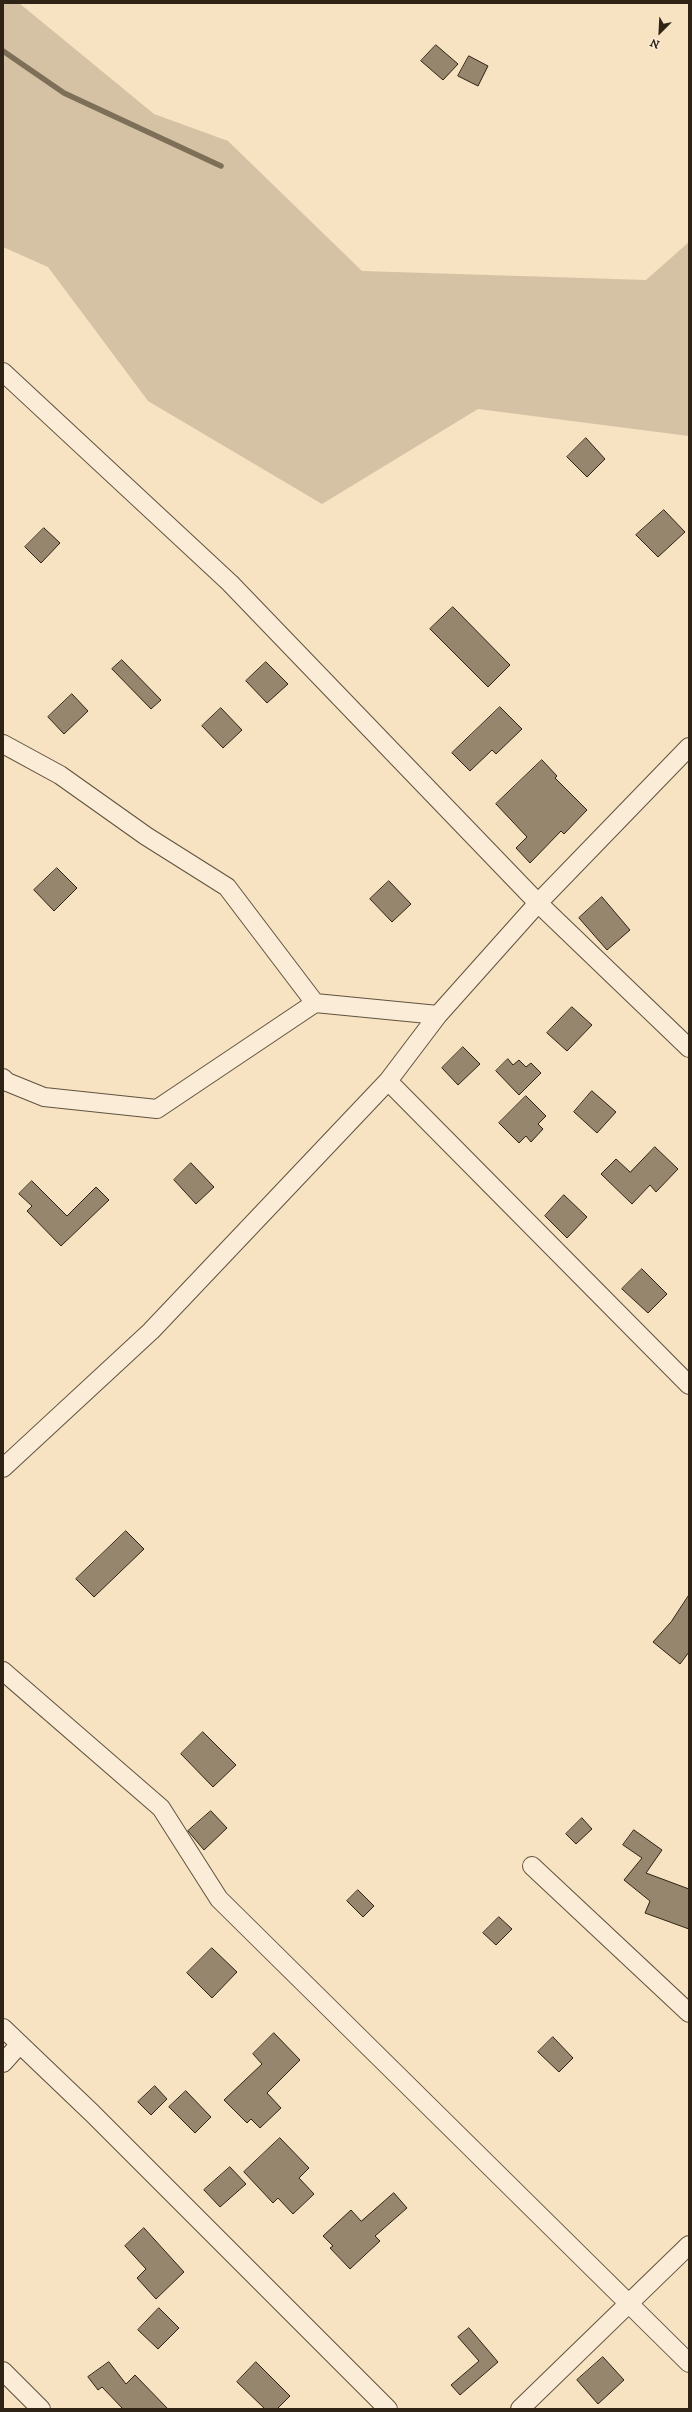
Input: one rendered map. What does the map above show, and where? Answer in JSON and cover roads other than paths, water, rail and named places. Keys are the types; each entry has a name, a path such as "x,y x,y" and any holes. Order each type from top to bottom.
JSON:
{"street":[{"path":"7,382 230,583 538,903 689,1048"},
{"path":"3,744 60,774 146,836 227,887 315,1003"},
{"path":"3,1468 151,1331 388,1081 438,1015 538,903 689,747"},
{"path":"3,1078 7,1082 44,1097 157,1110 315,1003 438,1015"},
{"path":"388,1081 689,1385"},
{"path":"3,1671 161,1808 219,1899 689,2363"},
{"path":"532,1866 689,2013"},
{"path":"3,2028 92,2113 388,2409"},
{"path":"3,2063 20,2044"},
{"path":"520,2409 689,2245"},
{"path":"3,2371 41,2409"}],"waterway":[{"path":"3,51 64,93 221,166"}]}
